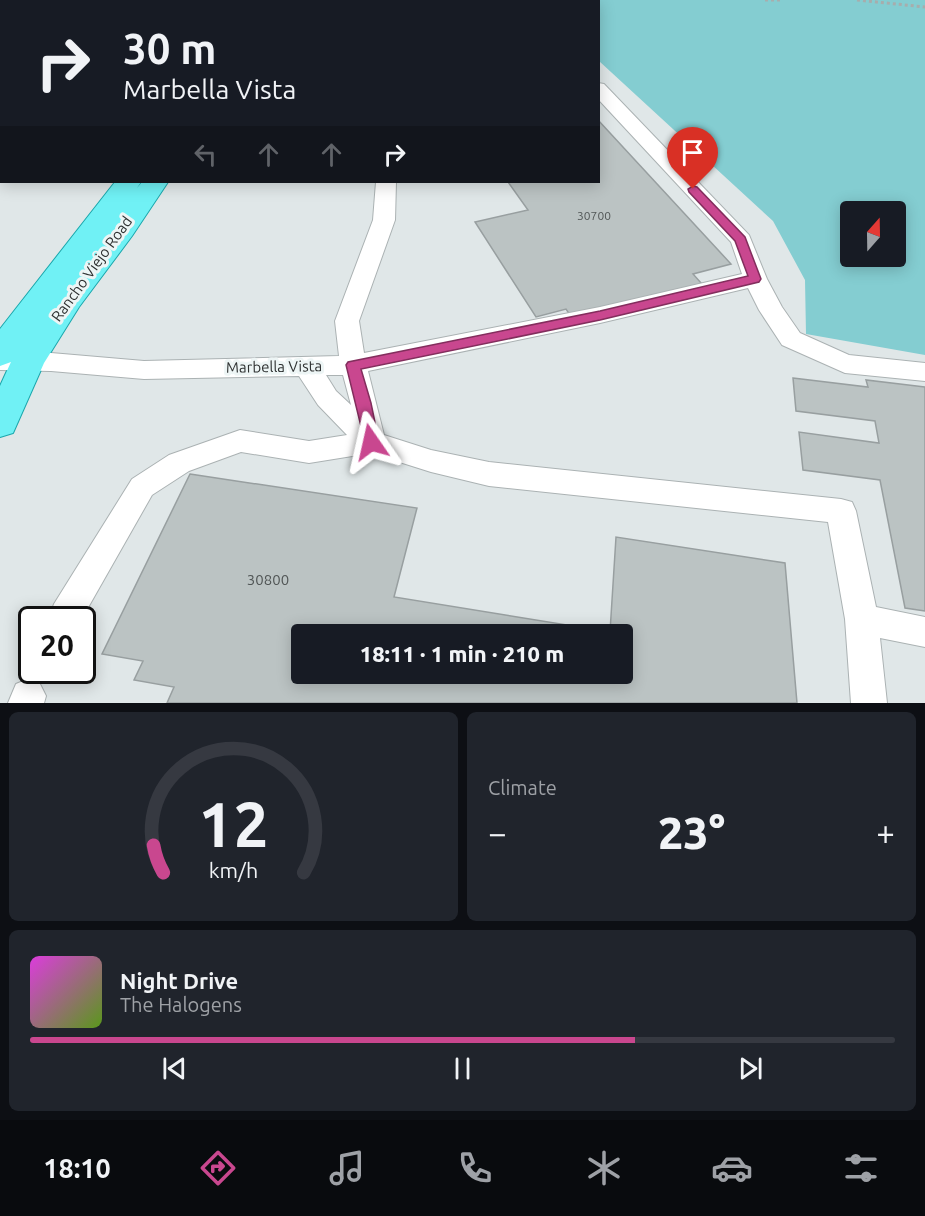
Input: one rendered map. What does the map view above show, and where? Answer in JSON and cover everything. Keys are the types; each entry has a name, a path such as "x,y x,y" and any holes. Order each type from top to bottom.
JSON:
{"main road":[{"name":"Rancho Viejo Road","path":"0,423 9,359 40,295 80,247 127,183"},
{"name":"Rancho Viejo Road","path":"9,359 67,300 122,230 154,183"}],"street":[{"path":"600,90 741,240 755,279 771,310 791,339 846,364 925,372"},
{"path":"371,442 364,403 353,365 347,321 384,220 386,183"},
{"name":"Marbella Vista","path":"9,359 144,370 353,365 600,315 755,279"},
{"path":"307,367 327,398 371,442"},
{"path":"71,606 142,487 179,463 240,441 309,452 371,442 489,474 841,511 862,619 869,703"},
{"path":"862,619 925,632"}],"path":[{"path":"765,0 782,0"},
{"path":"857,0 925,7"}],"shaded area":[{"path":"600,0 925,0 925,355 806,334 805,280 773,221 600,62"}],"building":[{"path":"600,122 731,264 693,274 702,284 572,318 566,309 536,317 475,222 528,210 509,183 600,183"},
{"path":"793,378 868,387 866,380 925,387 925,611 905,608 880,480 803,470 799,432 879,443 875,421 796,411"},
{"path":"190,474 417,508 394,597 561,624 291,624 291,684 633,684 633,624 611,624 616,537 785,563 797,703 167,703 174,687 134,680 143,661 102,654"}],"route":[{"path":"371,442 364,403 353,365 600,315 755,279 741,240 693,189"}]}
